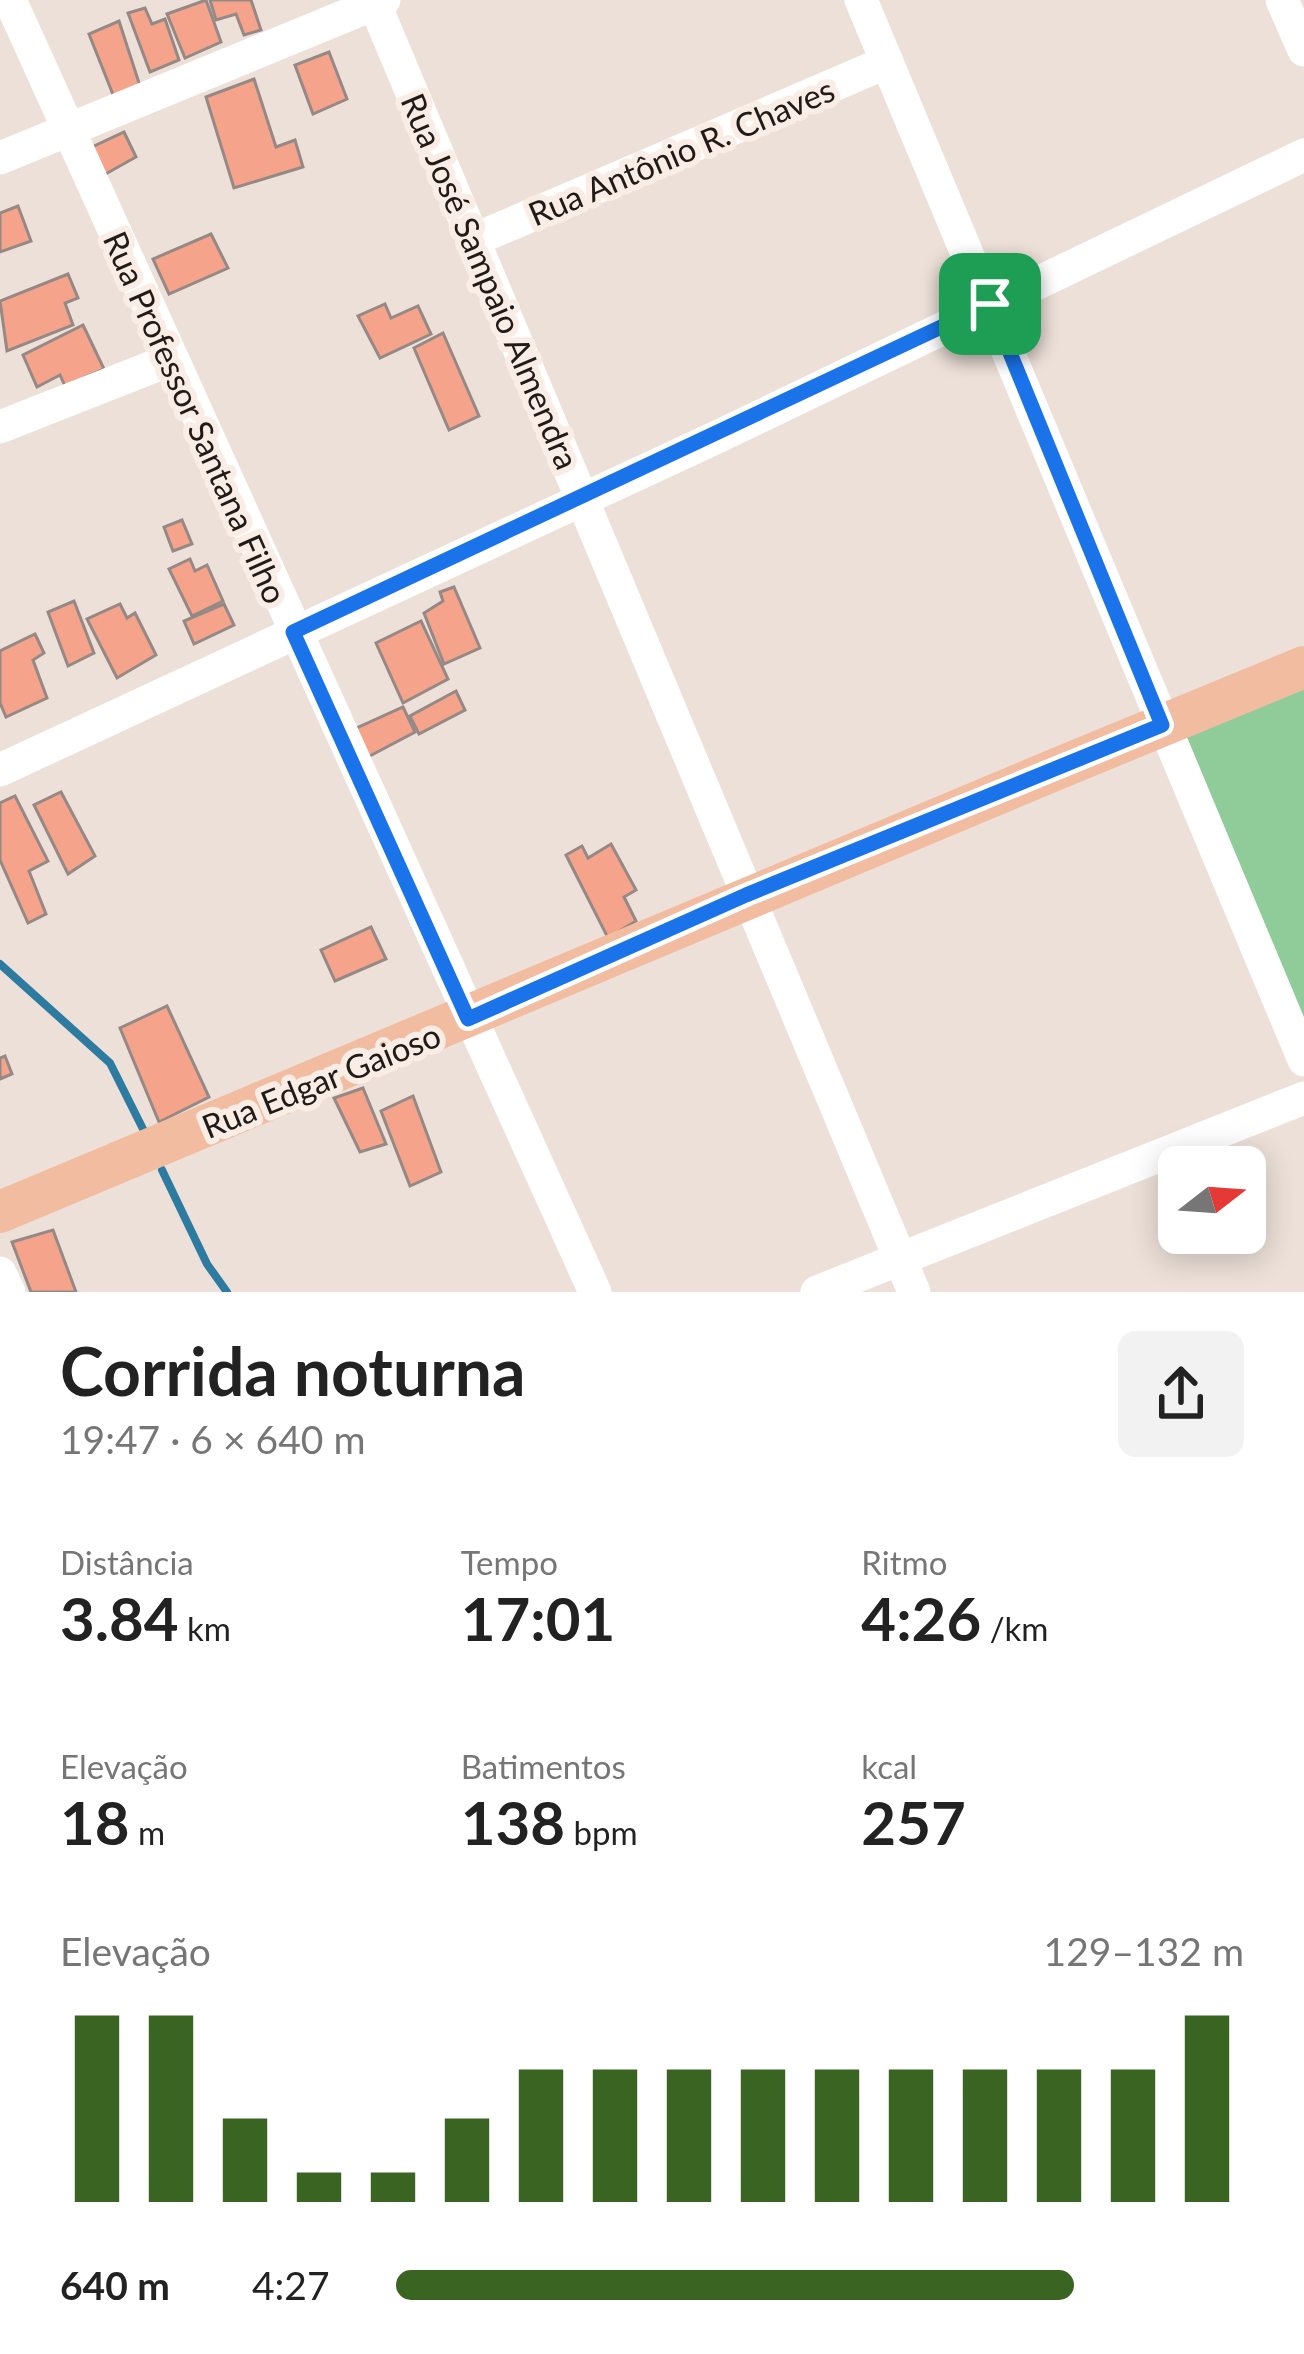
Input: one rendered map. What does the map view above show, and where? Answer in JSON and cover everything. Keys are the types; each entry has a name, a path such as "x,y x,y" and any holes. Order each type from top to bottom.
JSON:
{"main road":[{"name":"Rua Edgar Gaioso","path":"0,1212 468,1019 746,895 1304,667"}],"street":[{"name":"Rua Professor Santana Filho","path":"10,0 595,1292"},
{"path":"861,0 1304,1060"},
{"path":"1282,0 1304,50"},
{"path":"0,158 377,1"},
{"name":"Rua José Sampaio Almendra","path":"377,1 908,1276"},
{"name":"Rua Antônio R. Chaves","path":"476,239 887,62"},
{"path":"0,770 1304,155"},
{"path":"0,427 170,360"},
{"path":"817,1292 908,1276 1304,1098"},
{"path":"0,1273 9,1292"}],"green space":[{"path":"1304,678 1304,1025 1184,730"}],"building":[{"path":"206,0 221,42 185,58 167,14"},
{"path":"210,0 251,0 261,30 244,35 236,14 216,20"},
{"path":"145,8 152,24 165,19 179,60 150,72 128,13"},
{"path":"119,21 140,86 114,97 89,34"},
{"path":"329,52 347,99 313,114 295,65"},
{"path":"254,79 276,147 295,140 303,167 234,188 206,97"},
{"path":"124,132 136,157 102,176 88,149"},
{"path":"18,206 31,241 0,252 0,213"},
{"path":"211,234 228,268 169,294 153,259"},
{"path":"68,274 78,298 65,303 73,325 7,351 0,301"},
{"path":"385,304 391,318 418,306 431,334 380,358 358,316"},
{"path":"83,325 104,369 65,386 60,375 37,387 23,355"},
{"path":"443,333 479,416 449,430 414,348"},
{"path":"182,520 192,544 173,551 164,527"},
{"path":"190,559 195,571 207,565 223,601 192,616 169,569"},
{"path":"454,587 480,648 444,664 424,613 443,601 440,592"},
{"path":"74,601 94,653 68,666 48,612"},
{"path":"120,604 127,618 135,613 156,655 117,678 87,619"},
{"path":"224,604 234,625 194,644 184,621"},
{"path":"421,621 448,679 403,703 376,643"},
{"path":"35,634 44,653 33,660 47,698 6,717 0,703 0,651"},
{"path":"456,691 465,710 419,734 410,716"},
{"path":"403,707 415,732 364,759 350,731"},
{"path":"61,792 95,856 68,874 34,805"},
{"path":"15,796 48,861 29,871 46,914 28,923 0,860 0,803"},
{"path":"611,844 636,890 624,897 636,921 608,938 566,855 582,846 588,858"},
{"path":"371,927 386,959 335,981 321,950"},
{"path":"167,1006 209,1097 159,1122 120,1028"},
{"path":"5,1056 12,1074 0,1079 0,1058"},
{"path":"363,1088 386,1144 360,1152 334,1098"},
{"path":"413,1096 441,1172 410,1186 381,1111"},
{"path":"53,1230 76,1292 31,1292 12,1242"}],"waterway":[{"path":"0,964 110,1063 143,1129"},
{"path":"162,1170 207,1264 227,1292"}],"route":[{"path":"990,304 1162,725 746,895 468,1019 293,632 715,438 990,304"}]}
